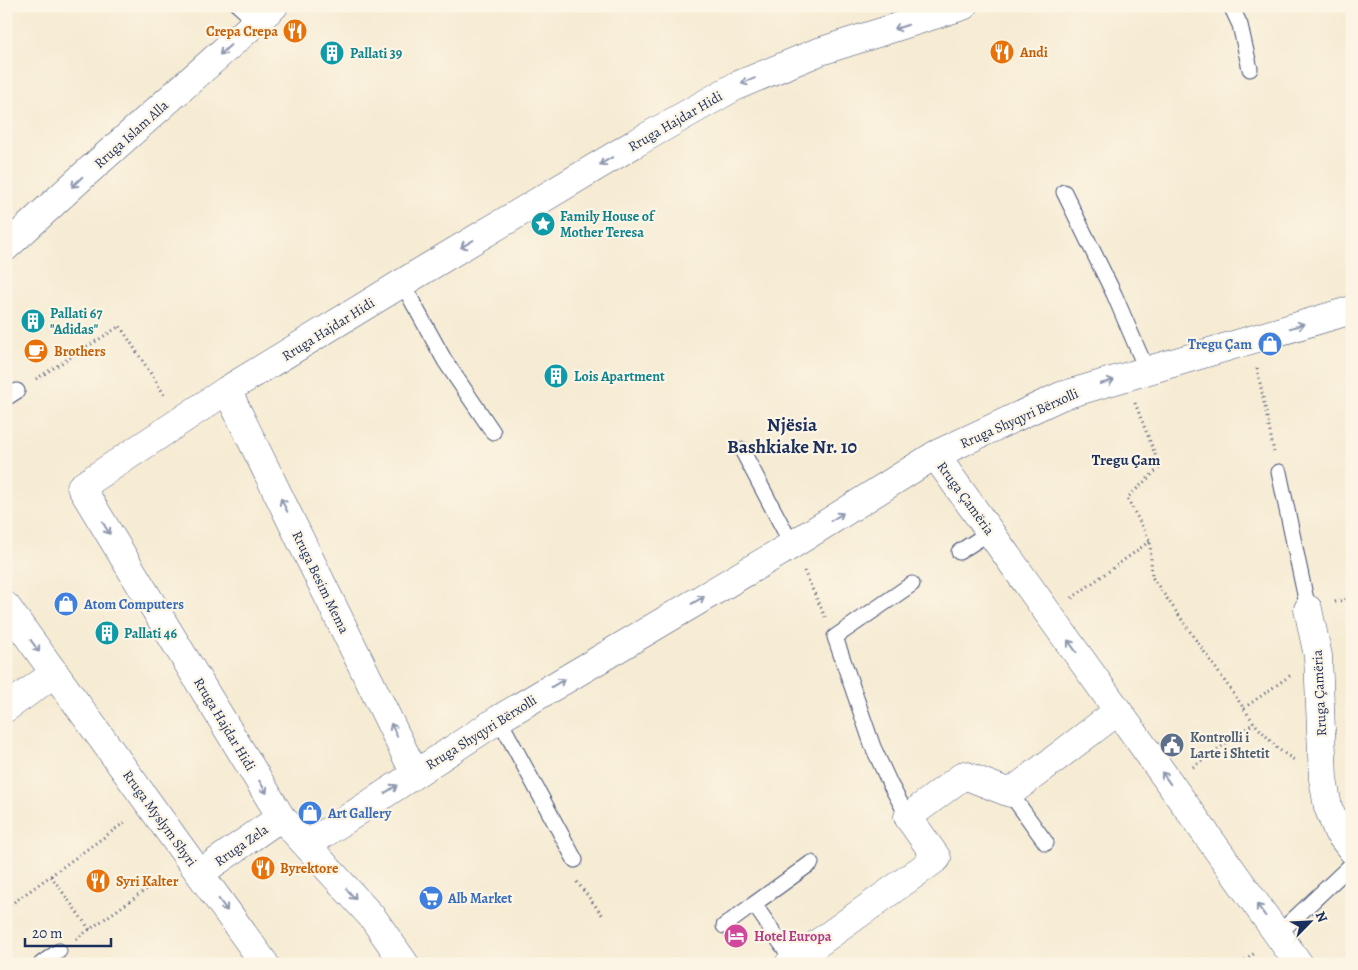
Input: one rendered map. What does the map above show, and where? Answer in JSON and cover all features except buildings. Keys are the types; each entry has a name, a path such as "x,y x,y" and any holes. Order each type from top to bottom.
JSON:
{"street":[{"name":"Rruga Hajdar Hidi","path":"307,845 281,817 81,487 228,390 402,283 634,144 736,86 818,52 964,6"},
{"name":"Rruga Islam Alla","path":"6,247 257,11"},
{"name":"Rruga Shyqyri Bërxolli","path":"307,845 499,718 792,545 935,455 1061,396 1352,310"},
{"name":"Rruga Besim Mema","path":"228,390 416,774"},
{"name":"Rruga Çamëria","path":"935,455 1299,964"},
{"name":"Rruga Myslym Shyri","path":"6,606 265,964"},
{"name":"Rruga Çamëria","path":"1308,609 1318,656 1323,780 1328,807 1338,832 1352,850"},
{"path":"6,708 55,673"},
{"path":"791,962 937,858 908,817 964,775 1010,793 1118,711"},
{"name":"Rruga Zela","path":"200,874 281,817"},
{"path":"307,845 373,918 405,964"}],"lane":[{"path":"1231,6 1240,25 1250,69"},
{"path":"1064,192 1114,294 1136,374"},
{"path":"402,283 445,361 493,432"},
{"path":"742,450 792,545"},
{"name":"Rruga Çamëria","path":"1279,472 1308,609"},
{"path":"959,552 990,532"},
{"path":"908,817 873,747 834,637 912,584"},
{"path":"499,718 576,860"},
{"path":"1010,793 1046,843"},
{"path":"724,926 811,863"},
{"path":"1278,934 1352,864"},
{"path":"754,904 791,962"},
{"path":"41,964 60,951"}],"path":[{"path":"12,395 120,326 182,420"},
{"path":"1251,340 1279,472"},
{"path":"1136,374 1160,467 1127,498 1150,542 1152,577 1254,723 1278,750 1323,780"},
{"path":"1049,615 1150,542"},
{"path":"792,545 834,637"},
{"path":"1244,708 1318,656"},
{"path":"1170,784 1254,723"},
{"path":"6,908 125,822"},
{"path":"50,876 90,930"},
{"path":"60,951 164,877"},
{"path":"600,910 604,917"}],"place":[{"name":"Crepa Crepa","path":"295,31"},
{"name":"Andi","path":"1002,52"},
{"name":"Pallati 39","path":"332,53"},
{"name":"Family House of Mother Teresa","path":"543,224"},
{"name":"Pallati 67 \"Adidas\"","path":"33,321"},
{"name":"Tregu Çam","path":"1270,344"},
{"name":"Brothers","path":"36,351"},
{"name":"Lois Apartment","path":"556,376"},
{"name":"Atom Computers","path":"66,604"},
{"name":"Pallati 46","path":"107,633"},
{"name":"Kontrolli i Larte i Shtetit","path":"1172,745"},
{"name":"Art Gallery","path":"310,813"},
{"name":"Byrektore","path":"263,868"},
{"name":"Syri Kalter","path":"98,881"},
{"name":"Alb Market","path":"431,898"},
{"name":"Hotel Europa","path":"736,936"}],"district":[{"name":"Njësia Bashkiake Nr. 10","path":"792,435"},
{"name":"Tregu Çam","path":"1126,460"}]}
